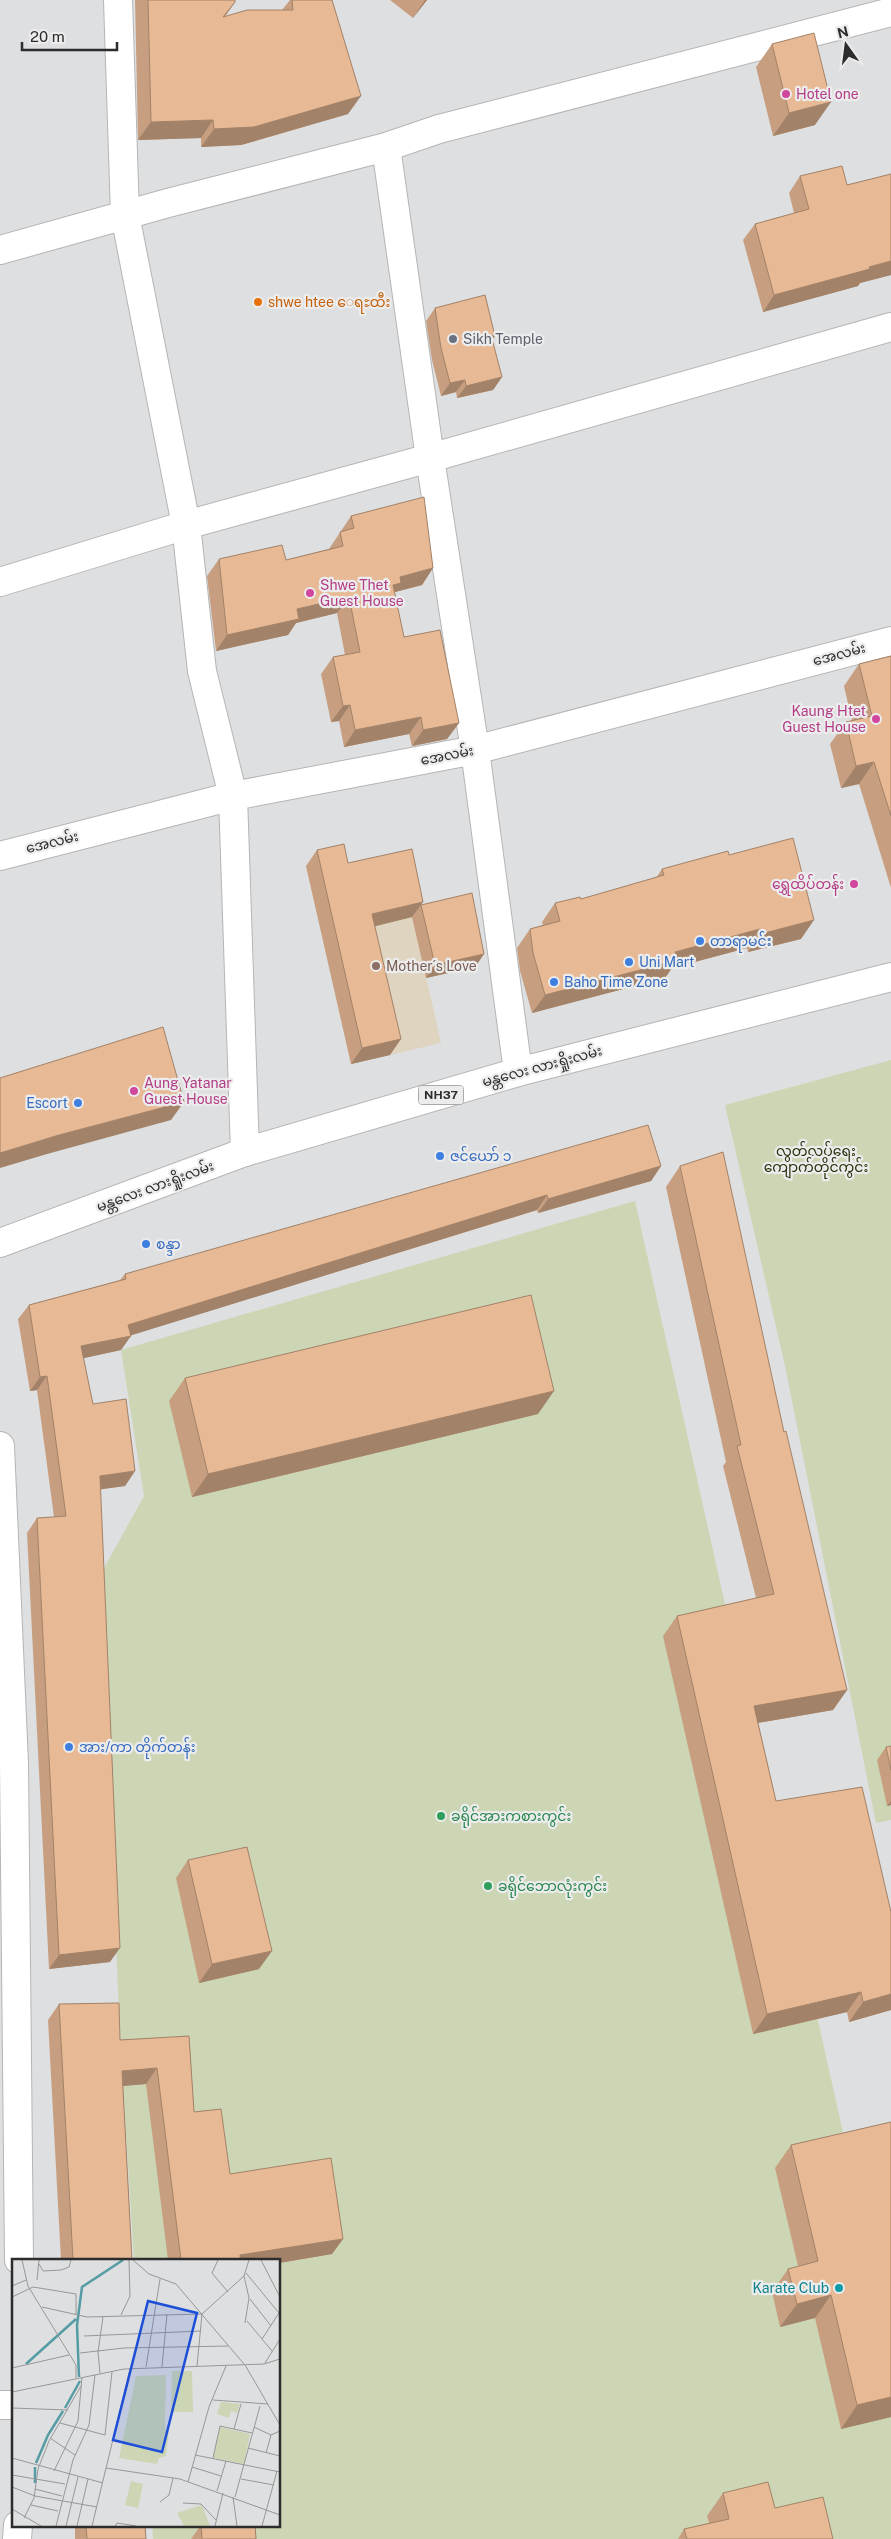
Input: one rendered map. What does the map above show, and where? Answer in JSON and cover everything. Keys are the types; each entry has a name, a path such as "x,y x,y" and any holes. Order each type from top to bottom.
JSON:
{"main road":[{"path":"118,0 125,215 186,525 202,671 233,796 245,1152"},
{"path":"0,250 125,215 386,147 439,129 891,12"},
{"path":"386,147 430,458 475,750 518,1072"},
{"path":"0,582 186,525 891,327"},
{"name":"အေလမ်း","path":"0,856 233,796 475,750 891,641"},
{"name":"မန္တလေး လားရှိုးလမ်း","path":"0,1243 245,1152 518,1072 891,977"},
{"path":"0,1446 14,1763 20,2259"},
{"path":"18,2526 18,2539"}],"shaded area":[{"name":"Mother´s Love","path":"401,865 441,1043 351,1064 306,866 337,879"}],"green space":[{"name":"လွတ်လပ်ရေး ကျောက်တိုင်ကွင်း","path":"891,1060 891,1820 876,1823 785,1366 725,1105"},
{"name":"ခရိုင်အားကစားကွင်း","path":"635,1201 844,2137 891,2126 891,2539 153,2539 152,2526 280,2526 280,2259 134,2259 121,2055 99,1577 144,1496 121,1350"}],"building":[{"path":"148,0 235,0 223,17 247,10 293,10 292,0 332,0 361,96 254,127 214,129 213,120 151,122"},
{"path":"814,33 831,102 789,113 772,44"},
{"path":"842,166 847,185 891,174 891,261 869,267 870,269 774,295 755,224 809,209 800,176"},
{"path":"485,295 495,336 491,335 502,377 466,386 465,380 450,383 441,348 435,308"},
{"path":"424,497 433,568 400,577 401,583 393,585 404,637 440,630 459,723 423,730 421,717 355,730 350,705 343,706 333,657 360,652 349,597 297,609 299,619 227,635 219,559 282,545 286,560 343,546 340,532 354,528 351,516"},
{"path":"891,656 891,816 874,762 856,766 846,722 872,716 859,664"},
{"path":"793,838 814,920 761,934 760,929 675,952 678,960 545,995 533,953 530,929 560,921 555,903 580,897 581,899 664,875 662,869 728,851 729,855"},
{"path":"344,844 348,863 412,849 423,902 372,914 401,1039 362,1048 317,850"},
{"path":"472,893 484,954 435,965 421,905"},
{"path":"163,1027 184,1102 59,1135 0,1153 0,1078"},
{"path":"648,1125 661,1166 548,1199 547,1195 128,1325 131,1336 81,1346 93,1404 126,1399 135,1471 100,1476 120,1948 59,1955 37,1518 66,1516 47,1376 40,1377 29,1305 126,1279 125,1274"},
{"path":"723,1152 784,1432 786,1431 847,1690 754,1706 776,1801 862,1787 891,1912 891,1994 863,2002 861,1992 767,2014 677,1616 774,1594 737,1446 741,1445 680,1166"},
{"path":"531,1295 554,1391 208,1474 185,1378"},
{"path":"891,1746 891,1770 886,1747"},
{"path":"247,1847 272,1951 212,1964 188,1860"},
{"path":"119,2003 120,2040 189,2036 194,2112 221,2109 230,2174 331,2158 343,2239 240,2255 240,2259 181,2259 157,2068 122,2071 132,2259 73,2259 59,2004"},
{"name":"Karate Club","path":"891,2122 891,2397 857,2405 831,2295 797,2304 788,2269 818,2261 791,2145"},
{"path":"768,2482 775,2508 823,2497 833,2539 687,2539 684,2529 729,2519 723,2493"},
{"path":"86,2526 145,2526 146,2539 87,2539"},
{"path":"201,2526 255,2526 256,2539 202,2539"}],"place":[{"name":"Hotel one","path":"786,94"},
{"name":"shwe htee ေရႊထီး","path":"258,302"},
{"name":"Sikh Temple","path":"453,339"},
{"name":"Shwe Thet Guest House","path":"310,593"},
{"name":"Kaung Htet Guest House","path":"876,719"},
{"name":"ရွှေထိပ်တန်း","path":"854,884"},
{"name":"တာရာမင်း","path":"700,941"},
{"name":"Uni Mart","path":"629,962"},
{"name":"Mother´s Love","path":"376,966"},
{"name":"Baho Time Zone","path":"554,982"},
{"name":"Aung Yatanar Guest House","path":"134,1091"},
{"name":"Escort","path":"78,1103"},
{"name":"ဇင်ယော် ၁","path":"440,1156"},
{"name":"စန္ဒာ","path":"146,1244"},
{"name":"အား/ကာ တိုက်တန်း","path":"69,1747"},
{"name":"ခရိုင်အားကစားကွင်း","path":"441,1816"},
{"name":"ခရိုင်ဘောလုံးကွင်း","path":"488,1886"},
{"name":"Karate Club","path":"839,2288"}]}
